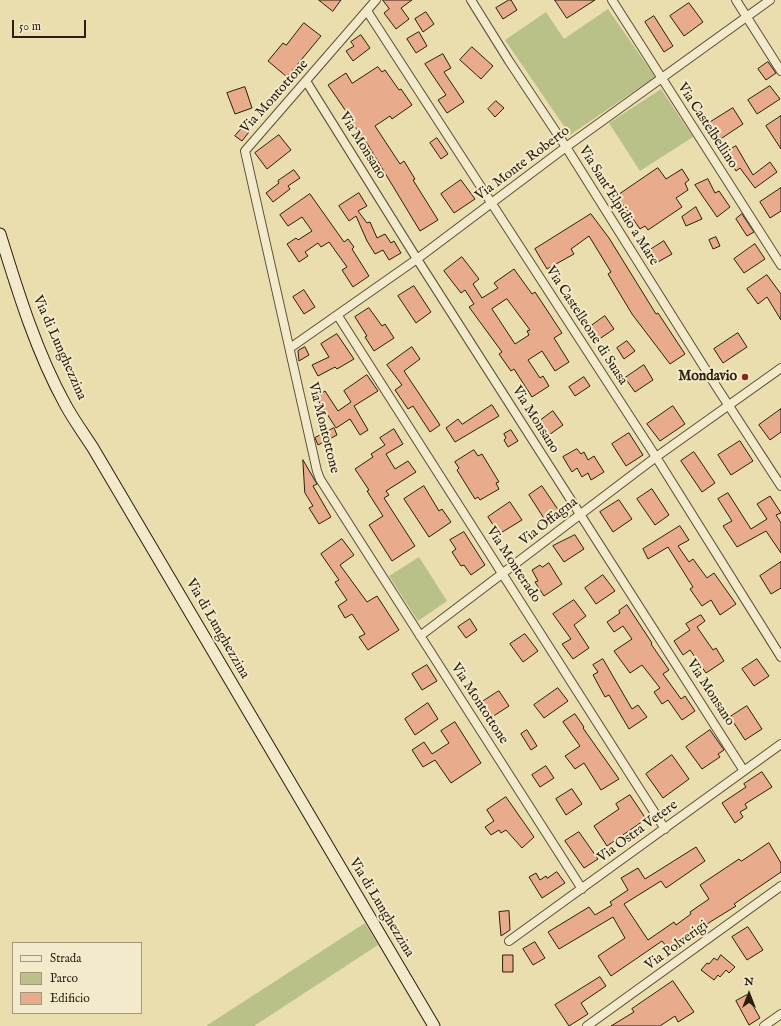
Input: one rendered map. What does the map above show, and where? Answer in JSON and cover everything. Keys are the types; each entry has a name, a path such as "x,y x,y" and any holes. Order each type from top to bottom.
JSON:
{"street":[{"name":"Via Montottone","path":"376,0 245,151 319,477 582,889"},
{"name":"Via Sant'Elpidio a Mare","path":"471,0 566,147 728,406 781,486"},
{"name":"Via Castelbellino","path":"612,0 781,265"},
{"path":"736,0 781,71"},
{"name":"Via Monte Roberto","path":"290,348 338,316 417,259 491,205 566,147 770,0"},
{"name":"Via Castelleone di Suasa","path":"367,11 491,205 656,457 781,658"},
{"name":"Via Monsano","path":"306,81 417,259 744,771"},
{"name":"Via di Lunghezzina","path":"0,234 21,300 42,354 65,404 434,1026"},
{"name":"Via Monterado","path":"338,316 665,829"},
{"name":"Via Offagna","path":"420,636 656,457 781,368"},
{"name":"Via Ostra Vetere","path":"509,941 781,744"},
{"name":"Via Polverigi","path":"588,1026 781,886"},
{"path":"764,1026 781,1014"}],"green space":[{"path":"608,9 655,77 570,135 505,40 546,12 564,39"},
{"path":"661,89 693,137 640,171 609,123"},
{"path":"419,557 447,601 418,621 389,576"},
{"path":"365,923 378,945 254,1026 206,1026"}],"building":[{"path":"319,0 341,0 333,11"},
{"path":"383,0 412,0 401,8 409,19 396,29 384,13 389,9"},
{"path":"511,0 517,10 503,19 496,8"},
{"path":"555,0 595,0 567,18"},
{"path":"689,3 703,22 684,36 670,16"},
{"path":"426,12 434,24 423,32 415,19"},
{"path":"654,16 673,46 664,52 645,22"},
{"path":"304,23 321,36 287,77 268,61 283,43 286,45"},
{"path":"419,32 427,46 416,53 407,39"},
{"path":"361,35 370,48 353,61 346,51 354,46 351,42"},
{"path":"472,47 493,66 481,79 460,60"},
{"path":"443,54 451,68 444,72 464,102 447,113 438,100 446,95 425,64"},
{"path":"768,62 776,73 766,80 758,69"},
{"path":"378,67 382,72 385,70 412,105 392,119 390,116 375,126 400,164 404,161 415,179 413,180 438,220 420,231 368,145 328,85 346,73 352,83"},
{"path":"770,86 780,99 757,114 748,100"},
{"path":"245,87 252,108 235,114 227,93"},
{"path":"496,101 504,108 495,117 488,109"},
{"path":"733,108 743,124 719,140 709,123"},
{"path":"781,116 781,149 766,126"},
{"path":"243,127 249,132 242,141 235,136"},
{"path":"279,135 291,150 267,169 255,153"},
{"path":"437,138 448,154 441,159 430,143"},
{"path":"736,146 753,175 770,162 777,172 755,188 740,168 736,171 725,153"},
{"path":"658,168 666,179 682,169 689,180 685,183 688,190 676,198 682,207 648,230 645,226 640,229 617,196"},
{"path":"294,170 300,178 288,186 290,189 273,202 266,193 279,183 278,181"},
{"path":"708,179 715,193 719,191 730,207 717,217 695,185"},
{"path":"461,180 475,199 454,213 441,194"},
{"path":"781,188 781,211 770,218 760,202"},
{"path":"359,193 367,206 358,211 367,223 370,222 377,238 385,234 391,243 394,241 401,253 389,260 383,250 375,254 367,241 356,216 349,221 339,206"},
{"path":"310,194 344,242 348,239 354,247 352,249 369,276 353,287 342,270 347,267 329,242 321,247 318,243 305,252 308,256 299,262 287,244 296,238 298,240 312,231 302,217 288,226 280,215"},
{"path":"696,207 702,219 686,226 682,217"},
{"path":"591,214 609,238 656,314 658,313 685,354 670,364 632,314 608,274 611,272 589,236 571,249 574,254 547,269 535,249"},
{"path":"742,214 754,232 747,236 736,219"},
{"path":"716,237 720,246 713,249 709,240"},
{"path":"664,241 672,254 658,262 650,250"},
{"path":"755,244 765,259 744,273 734,259"},
{"path":"462,257 479,279 473,284 482,298 498,288 494,283 514,269 532,294 535,292 562,333 554,338 569,362 555,371 542,351 528,360 540,378 543,376 549,386 532,397 514,369 511,371 499,354 502,352 469,307 474,304 465,290 461,293 444,271","holes":["507,299 530,330 527,331 529,335 515,344 492,309"]},
{"path":"767,275 781,294 781,320 767,297 758,304 747,289"},
{"path":"414,286 431,312 416,323 398,296"},
{"path":"304,290 315,307 304,314 293,297"},
{"path":"369,308 382,326 385,324 394,338 374,351 365,337 367,336 355,317"},
{"path":"605,316 614,329 595,342 587,329"},
{"path":"738,333 747,347 723,363 714,349"},
{"path":"337,334 354,359 337,369 335,367 318,376 312,365 329,357 321,344"},
{"path":"627,341 635,351 624,359 617,348"},
{"path":"305,347 309,355 299,361 298,351"},
{"path":"412,347 420,359 404,371 440,425 430,432 413,406 408,409 395,390 402,385 387,365"},
{"path":"644,365 653,380 635,392 625,378"},
{"path":"367,375 378,391 354,406 368,430 360,435 350,419 336,428 316,397 325,391 338,411 351,402 344,391"},
{"path":"584,377 590,386 575,396 569,387"},
{"path":"492,405 499,416 455,442 446,428 458,419 462,424"},
{"path":"673,406 685,424 660,441 647,424"},
{"path":"781,409 781,432 770,440 759,425"},
{"path":"553,411 563,425 546,437 537,423"},
{"path":"334,428 337,435 318,445 315,438"},
{"path":"394,429 403,444 386,454 395,469 408,461 416,472 386,491 389,495 384,498 415,546 392,561 369,525 383,516 367,491 369,490 355,469 373,457 371,454 385,445 380,438"},
{"path":"511,430 518,441 508,447 504,440 506,438 504,434"},
{"path":"629,433 643,455 626,466 612,444"},
{"path":"740,441 753,461 731,475 718,455"},
{"path":"577,449 581,454 584,452 588,460 594,456 604,472 591,480 588,473 582,477 577,468 572,472 563,457"},
{"path":"474,450 478,456 482,454 499,482 496,483 499,489 480,500 478,497 475,499 457,470 459,468 455,462"},
{"path":"694,452 715,483 702,492 681,461"},
{"path":"303,460 317,484 313,486 331,517 319,524 309,508 313,506 305,493"},
{"path":"424,486 439,511 442,509 451,522 429,537 404,499"},
{"path":"542,486 559,511 545,520 529,495"},
{"path":"652,489 669,515 655,525 637,499"},
{"path":"728,493 751,529 767,519 757,504 770,496 781,513 776,515 781,523 781,553 766,531 737,547 723,526 732,521 718,499"},
{"path":"619,500 632,519 613,532 600,512"},
{"path":"510,502 522,520 499,534 488,517"},
{"path":"680,526 689,540 678,546 689,562 693,559 707,578 714,573 736,604 720,615 711,600 702,606 690,589 693,587 668,547 648,559 643,549"},
{"path":"464,532 485,565 471,575 464,565 461,566 452,552 456,549 450,540"},
{"path":"575,535 584,549 564,562 553,546"},
{"path":"342,539 354,555 340,565 367,602 377,596 399,630 368,650 359,637 365,634 352,614 345,618 338,606 347,600 335,582 339,580 321,554"},
{"path":"781,562 781,588 771,594 760,576"},
{"path":"549,563 562,584 544,596 535,582 538,581 532,570 540,565 542,567"},
{"path":"603,575 615,591 596,604 585,588"},
{"path":"574,600 586,616 574,625 589,648 573,659 562,644 571,639 553,614"},
{"path":"627,605 669,670 663,674 681,699 685,696 695,711 682,720 668,700 662,704 654,692 660,688 642,665 630,673 614,651 632,639 623,626 614,632 607,622 620,613 619,611"},
{"path":"701,615 705,621 697,627 713,650 716,648 724,661 706,673 690,650 683,655 674,641 690,630 686,624"},
{"path":"470,619 477,630 466,638 458,627"},
{"path":"525,634 538,651 523,662 510,644"},
{"path":"603,659 632,709 638,705 647,717 629,729 609,695 605,697 593,675 598,672 593,665"},
{"path":"757,659 769,676 754,686 742,669"},
{"path":"427,665 437,681 422,690 412,674"},
{"path":"558,688 568,701 544,718 534,705"},
{"path":"499,691 509,706 492,717 482,702"},
{"path":"428,703 438,719 415,735 405,719"},
{"path":"747,706 762,729 745,740 730,717"},
{"path":"575,714 584,727 583,728 619,779 601,790 584,763 575,769 565,756 580,746 563,722"},
{"path":"455,722 481,763 451,783 435,760 423,767 412,750 424,742 432,754 449,743 441,731"},
{"path":"527,730 537,746 531,750 521,734"},
{"path":"710,730 724,750 718,754 720,757 702,769 686,747"},
{"path":"672,755 689,779 663,798 646,774"},
{"path":"546,766 554,778 540,787 532,775"},
{"path":"762,772 772,787 745,804 747,808 740,812 743,817 735,823 722,803 746,787 744,784"},
{"path":"572,789 582,804 566,815 556,799"},
{"path":"630,795 646,819 607,846 594,826 619,809 616,804"},
{"path":"506,797 534,837 522,848 506,830 501,833 499,830 491,835 485,827 494,821 487,810"},
{"path":"579,832 598,859 584,868 565,841"},
{"path":"769,843 781,863 781,872 734,904 736,906 710,922 671,952 662,941 611,976 598,956 625,938 613,917 559,949 548,932 589,907 595,915 612,905 610,902 628,890 621,878 638,868 645,879 696,847 705,861 666,888 661,881 624,904 648,940 674,922 676,925 691,914 690,912 709,899 700,885 739,859 741,861"},
{"path":"557,872 565,883 542,898 529,877 536,873 540,880"},
{"path":"509,911 510,930 501,936 499,912"},
{"path":"748,927 763,950 747,960 732,937"},
{"path":"535,942 545,958 533,965 523,949"},
{"path":"503,955 513,955 513,972 503,972"},
{"path":"721,955 735,967 729,973 726,970 720,977 718,975 714,980 701,970 707,963 709,964 714,958 717,960"},
{"path":"600,977 606,986 581,1003 588,1014 569,1026 555,1005"},
{"path":"673,981 694,1012 678,1022 675,1016 660,1026 611,1026 634,1012 632,1009"},
{"path":"747,995 760,1018 749,1025 736,1001"}],"place":[{"name":"Mondavio","path":"745,377"}]}
